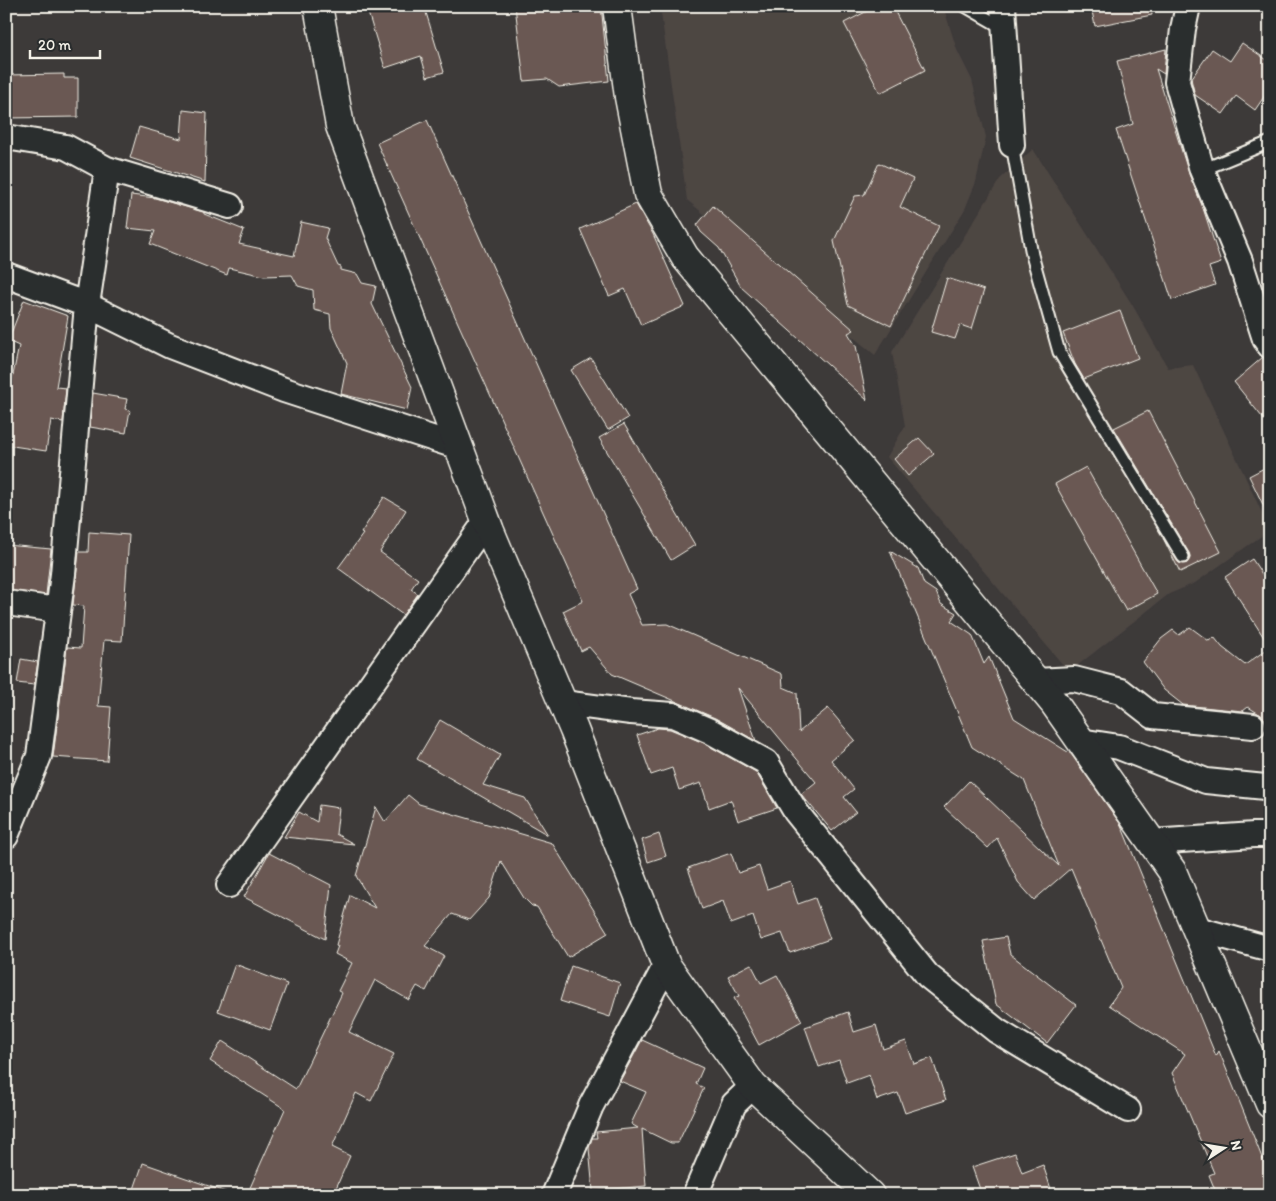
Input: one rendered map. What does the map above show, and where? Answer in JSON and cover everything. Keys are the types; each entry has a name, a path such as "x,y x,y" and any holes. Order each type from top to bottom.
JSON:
{"street":[{"path":"318,6 340,126 486,520 563,703 666,965 753,1086 870,1195"},
{"path":"617,6 629,97 648,194 685,257 1054,703 1152,842 1172,871 1270,1104"},
{"path":"1188,6 1183,29 1177,82 1202,170 1240,261 1265,339 1270,346"},
{"path":"1004,18 1012,145"},
{"path":"6,137 66,147 107,169 230,206"},
{"path":"6,836 39,756 63,574 87,305 107,169"},
{"path":"6,275 87,305 170,346 284,390 459,446"},
{"path":"228,885 486,520"},
{"path":"6,604 58,610"},
{"path":"1036,681 1074,679 1120,691 1153,716 1254,726"},
{"path":"563,703 631,712 673,715 710,731 766,762 796,812 928,976 997,1031 1128,1110"},
{"path":"1080,741 1120,747 1206,781 1265,787"},
{"path":"1152,842 1270,835"},
{"path":"1197,929 1270,949"},
{"path":"554,1195 591,1106 666,965"},
{"path":"695,1195 734,1104 753,1086"}],"lane":[{"path":"965,6 1004,18"},
{"path":"1202,170 1270,142"},
{"path":"1012,145 1032,255 1059,352 1183,557"}],"shaded area":[{"path":"660,6 966,6 945,12 957,50 972,80 986,137 976,182 965,209 875,355 687,200"},
{"path":"1033,149 1133,306 1168,368 1193,365 1270,530 1195,583 1169,594 1069,672 887,457 905,426 892,352 1000,179"}],"building":[{"path":"366,6 424,6 444,72 427,77 421,56 385,68"},
{"path":"515,6 601,6 609,81 559,87 547,79 524,81"},
{"path":"877,6 892,6 925,70 880,93 844,23"},
{"path":"1091,6 1151,6 1152,15 1095,26"},
{"path":"1242,43 1270,62 1270,88 1255,110 1236,96 1223,114 1195,95 1191,79 1212,49 1230,61"},
{"path":"1166,49 1164,74 1156,69 1189,174 1201,202 1221,263 1209,267 1215,285 1172,300 1116,130 1133,124 1117,61"},
{"path":"64,74 64,78 78,78 78,117 6,118 6,75"},
{"path":"183,110 207,113 205,182 130,158 139,127 181,139"},
{"path":"427,120 637,589 628,594 642,625 667,624 782,674 783,687 797,693 799,732 828,708 855,740 831,760 854,789 844,797 856,812 832,831 801,794 816,782 738,688 756,741 715,718 612,674 589,647 581,651 563,611 583,601 377,143"},
{"path":"879,163 913,179 900,207 939,226 891,326 848,305 834,241 855,196 864,195"},
{"path":"131,195 155,198 204,212 204,214 244,230 239,244 294,256 301,222 328,228 325,238 341,270 357,274 362,283 376,286 372,304 412,387 407,410 341,394 347,363 331,328 330,314 314,310 313,290 298,286 292,275 264,276 229,268 227,275 150,244 155,231 127,228"},
{"path":"636,204 653,234 685,306 641,325 625,289 609,296 580,229"},
{"path":"713,206 854,330 848,333 856,346 867,400 741,287 719,248 701,232 697,225"},
{"path":"947,278 984,290 972,329 960,325 955,339 931,332"},
{"path":"24,300 68,316 56,387 66,388 63,422 51,420 46,451 6,445 6,394 9,394 19,346 8,341"},
{"path":"1120,311 1138,358 1084,379 1075,364 1063,333"},
{"path":"1263,357 1270,359 1270,427 1234,382"},
{"path":"591,358 628,418 608,430 571,370"},
{"path":"93,393 127,399 125,409 130,410 126,433 90,427"},
{"path":"1148,411 1221,552 1180,572 1163,538 1179,563 1187,563 1190,557 1189,553 1114,428"},
{"path":"624,424 695,545 671,560 599,438"},
{"path":"919,438 934,454 908,476 894,459"},
{"path":"1270,465 1270,519 1249,476"},
{"path":"1086,467 1157,594 1126,611 1055,484"},
{"path":"384,497 406,510 380,552 418,579 411,589 418,594 403,615 338,568 363,534 361,533"},
{"path":"89,532 129,535 122,641 104,640 98,706 111,707 107,761 53,757 67,647 81,648 84,606 73,605 79,552 88,552"},
{"path":"6,545 51,549 46,595 6,590"},
{"path":"890,551 918,568 924,584 936,592 941,604 956,613 951,621 972,635 984,664 989,657 1014,718 1071,754 1121,825 1216,1056 1219,1051 1257,1145 1270,1178 1270,1195 1217,1195 1209,1175 1214,1173 1172,1073 1185,1054 1109,1005 1121,988 1071,868 1034,900 1018,882 997,838 988,848 944,807 969,781 1059,866 1024,780 972,747"},
{"path":"1252,559 1270,586 1270,647 1225,577"},
{"path":"1190,627 1209,641 1214,637 1222,647 1245,665 1270,647 1270,724 1261,715 1248,707 1243,711 1183,705 1164,690 1143,662 1161,639 1173,630 1179,635"},
{"path":"21,659 38,662 34,685 17,683"},
{"path":"440,720 500,755 483,785 525,798 548,835 417,759"},
{"path":"658,728 670,729 704,743 756,772 777,808 738,821 731,800 709,808 701,783 679,790 672,768 651,775 637,735"},
{"path":"408,795 419,804 552,843 608,933 568,957 537,907 532,906 524,898 501,861 489,898 469,920 452,914 425,946 444,956 426,991 417,986 409,1000 375,980 349,1032 394,1054 371,1101 356,1093 332,1147 350,1156 333,1195 260,1195 249,1190 285,1109 210,1061 222,1041 296,1089 342,993 338,991 352,963 335,954 350,895 375,908 356,876 376,807 385,822"},
{"path":"319,805 339,808 336,834 354,844 284,837 299,812 317,822"},
{"path":"659,834 666,856 648,862 642,840"},
{"path":"269,853 331,885 325,939 244,897"},
{"path":"731,853 738,873 759,866 767,889 790,881 798,904 815,898 830,939 790,953 782,933 761,940 753,916 731,924 723,901 702,909 688,868"},
{"path":"1006,937 1010,954 1076,1005 1047,1043 996,1004 983,941"},
{"path":"235,964 287,984 270,1030 218,1011"},
{"path":"751,964 761,983 777,975 802,1021 759,1045 734,998 739,996 728,976"},
{"path":"571,966 620,983 610,1017 560,1001"},
{"path":"848,1012 854,1032 876,1025 883,1049 906,1041 914,1064 932,1058 946,1100 905,1113 898,1093 877,1100 869,1075 847,1083 839,1060 819,1067 805,1027"},
{"path":"642,1040 703,1068 696,1084 704,1088 678,1143 671,1143 642,1129 646,1186 593,1191 589,1148 592,1138 597,1138 596,1132 638,1128 631,1124 646,1092 620,1081"},
{"path":"1015,1153 1022,1173 1043,1165 1053,1195 982,1195 972,1167"},
{"path":"143,1163 226,1192 226,1195 132,1195"}]}
